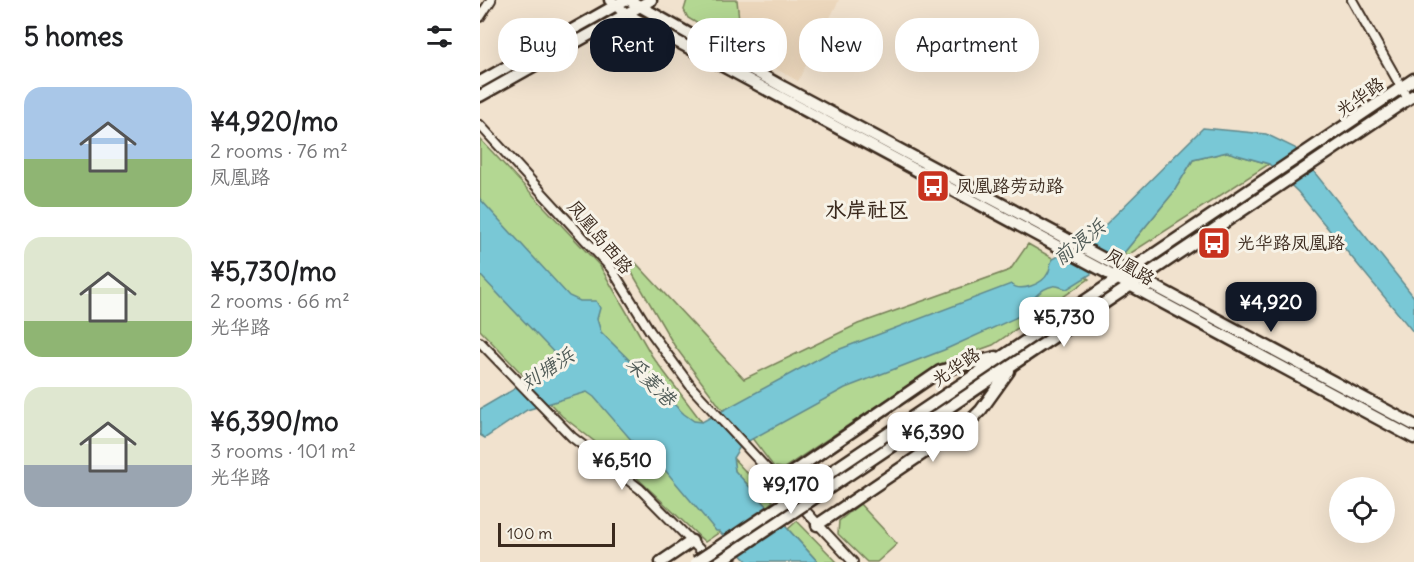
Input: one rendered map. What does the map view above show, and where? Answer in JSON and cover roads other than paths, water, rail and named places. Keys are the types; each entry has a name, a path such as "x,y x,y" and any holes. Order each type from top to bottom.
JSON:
{"main road":[{"name":"凤凰路","path":"629,0 1115,264 1138,279 1414,424"},
{"path":"480,96 651,0"},
{"name":"凤凰路","path":"617,2 626,14 1104,270 1130,288 1414,438"},
{"path":"481,78 617,2"},
{"name":"光华路","path":"696,562 1414,79"},
{"name":"光华路","path":"719,562 1130,288 1138,279 1277,189 1411,97"},
{"path":"778,482 940,371 1002,356"},
{"path":"817,525 968,423 981,410 1014,364"},
{"path":"661,562 692,541"}],"street":[{"path":"480,17 491,0"},
{"path":"1352,0 1401,88 1411,97"},
{"name":"凤凰岛西路","path":"480,125 611,268 650,331 707,406 778,482"},
{"path":"480,342 572,437 640,489 712,562"},
{"path":"778,482 853,562"}],"water":[{"path":"1203,128 1266,134 1295,148 1414,297 1414,333 1298,192 1269,164 1227,152 1193,160 1173,193 1123,254 1067,289 1057,286 1048,287 1029,304 1026,313 944,350 845,388 741,445 733,458 735,471 818,562 748,562 719,531 716,531 660,464 650,456 646,457 594,397 587,392 527,410 485,438 480,435 480,409 552,367 559,358 480,275 480,199 569,296 580,301 596,301 600,308 597,319 601,332 684,414 694,421 702,422 827,354 1011,284 1020,288 1036,284 1045,277 1053,259 1092,238"}],"place":[{"name":"凤凰路劳动路","path":"933,186"},
{"name":"光华路凤凰路","path":"1214,243"}],"district":[{"name":"水岸社区","path":"867,210"}],"water label":[{"name":"前浪浜","path":"1079,242"},
{"name":"刘塘浜","path":"547,369"},
{"name":"采菱港","path":"651,381"}]}
